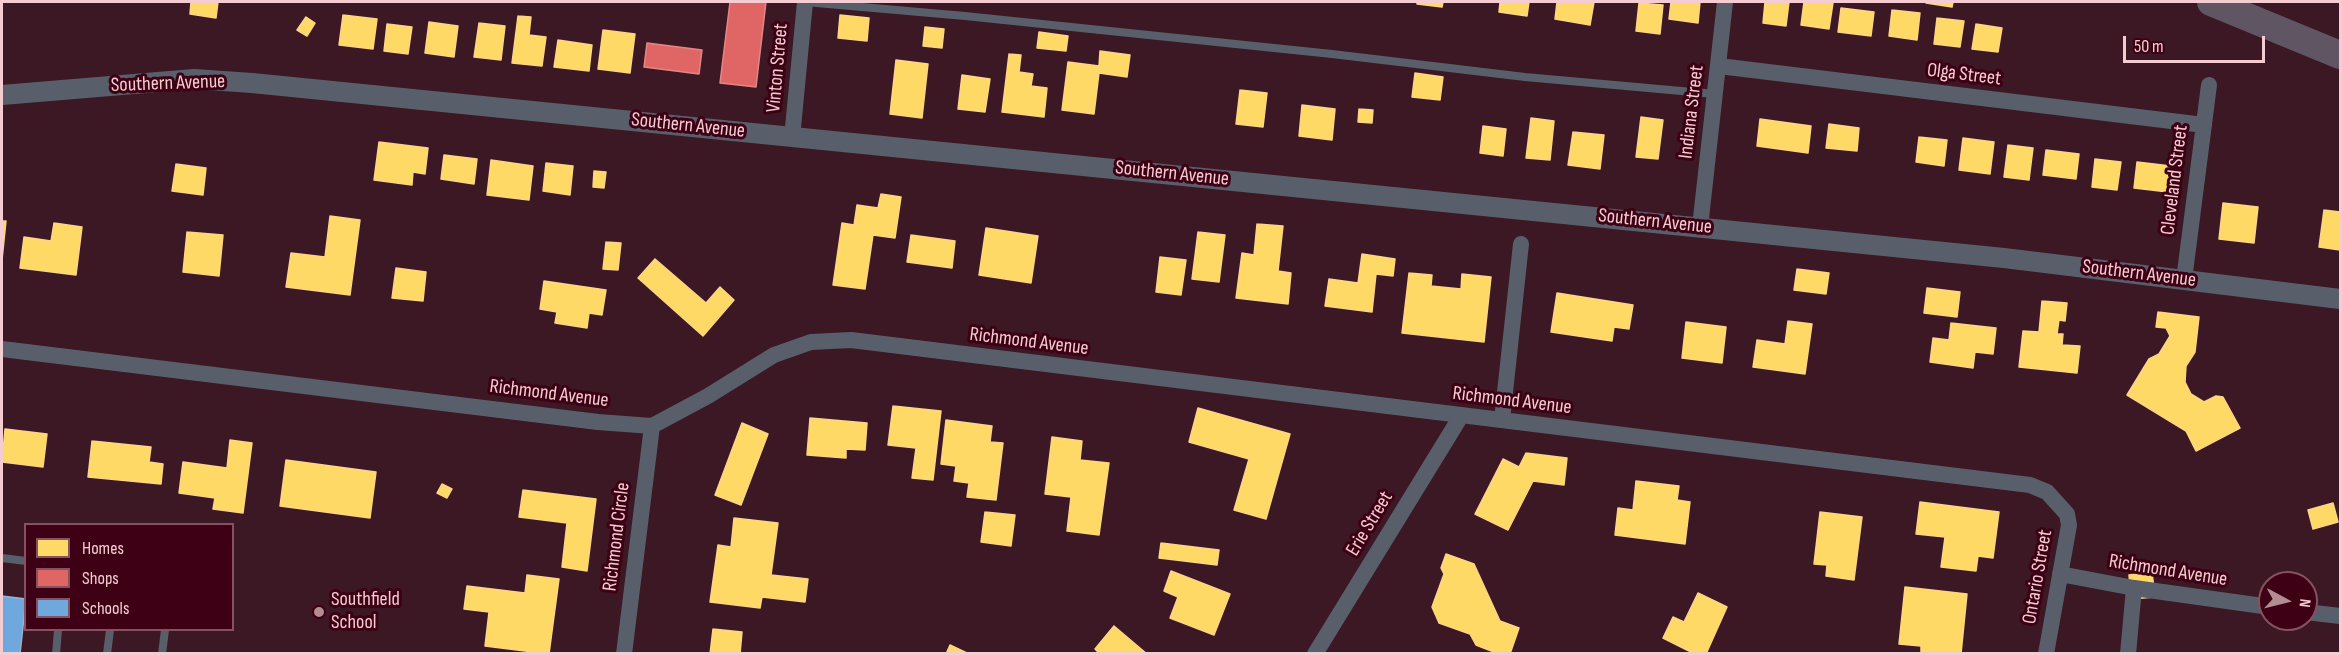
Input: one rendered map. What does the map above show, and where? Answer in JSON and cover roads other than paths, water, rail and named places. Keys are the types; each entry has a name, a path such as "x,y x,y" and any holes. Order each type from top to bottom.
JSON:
{"highway":[{"path":"2211,2 2340,55"}],"street":[{"name":"Vinton Street","path":"792,138 805,2"},
{"name":"Indiana Street","path":"1700,227 1725,2"},
{"name":"Olga Street","path":"1719,66 2204,125"},
{"name":"Southern Avenue","path":"2,95 206,80 1980,255 2340,299"},
{"name":"Cleveland Street","path":"2184,280 2209,85"},
{"path":"1502,420 1521,244"},
{"name":"Richmond Avenue","path":"2,349 652,426 708,396 774,355 796,346 827,340 850,340 2030,485 2047,492 2063,509"},
{"name":"Erie Street","path":"1315,654 1461,416"},
{"name":"Richmond Circle","path":"624,654 652,426"},
{"name":"Ontario Street","path":"2046,654 2069,525 2063,509"},
{"name":"Richmond Avenue","path":"2060,574 2134,588 2258,605"},
{"path":"2128,654 2134,588"},
{"path":"2318,613 2340,616"}],"lane":[{"path":"805,2 1332,54 1525,77 1716,94"},
{"path":"2,558 24,561"},
{"path":"56,654 58,631"},
{"path":"106,654 110,631"},
{"path":"162,654 165,631"}],"place":[{"name":"Southfield School","path":"319,612"}]}
